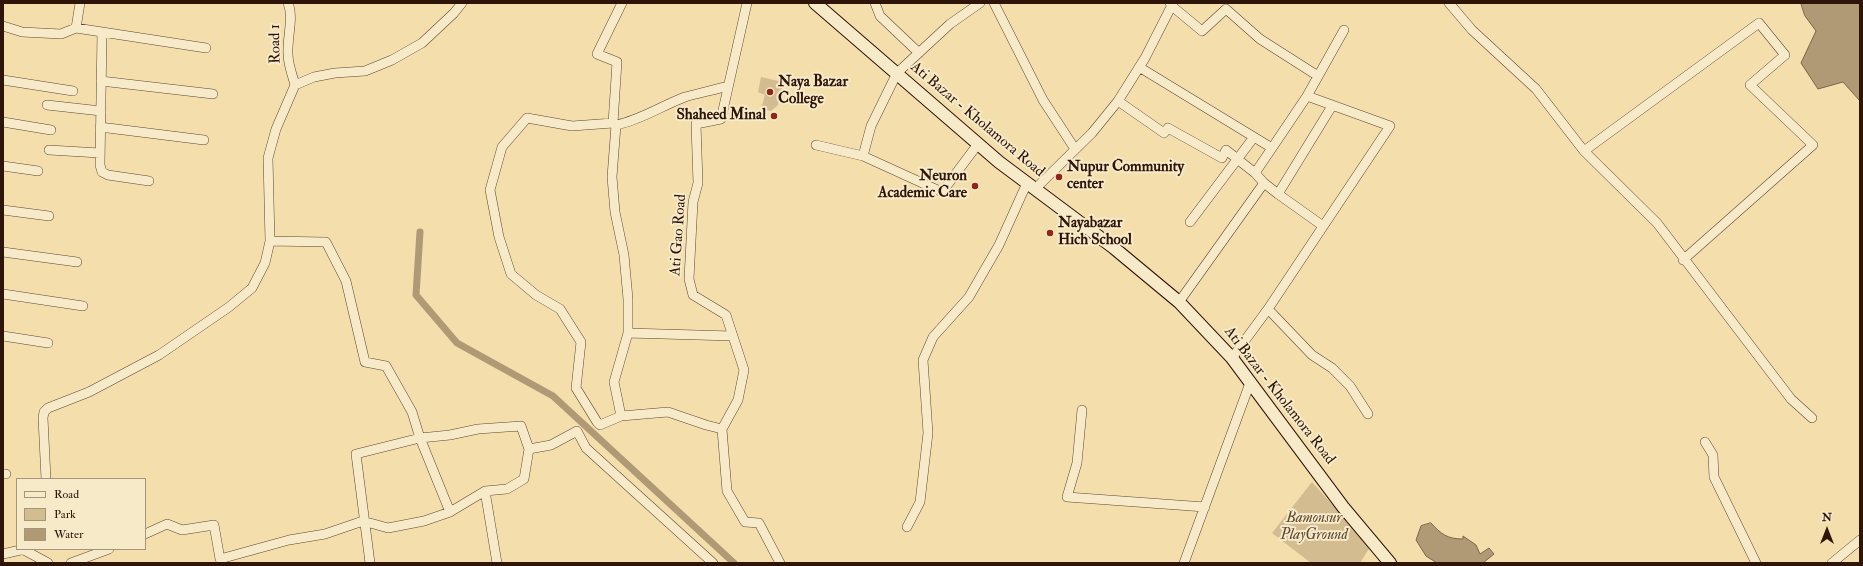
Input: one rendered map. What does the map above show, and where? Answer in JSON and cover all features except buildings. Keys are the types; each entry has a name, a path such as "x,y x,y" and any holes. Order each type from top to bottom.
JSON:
{"main road":[{"name":"Ati Bazar - Kholamora Road","path":"815,3 978,144 1114,248 1179,302 1232,358 1344,507 1388,562"}],"street":[{"path":"76,28 80,3"},
{"name":"Road 1","path":"288,3 290,16 288,53 290,69 295,85"},
{"path":"46,478 44,412 48,408 89,392 159,355 229,307 252,288 265,263 270,241 268,158 276,129 295,85 314,77 335,73 365,71 392,60 422,43 454,13 462,3"},
{"path":"621,416 614,382 628,332 628,299 624,255 615,212 612,177 617,62 597,54 622,3"},
{"path":"747,3 728,86 686,97 652,114 629,122 572,126 527,118 502,147 490,190 499,237 511,274 536,295 560,309 581,342 576,388 600,425 621,416 668,412 722,429 727,491 745,522 759,523 780,563"},
{"path":"875,3 880,16 919,53"},
{"path":"863,156 871,126 896,74 950,24 980,3"},
{"path":"994,3 1043,100 1075,148"},
{"path":"1448,3 1472,30 1536,89 1584,151 1657,223 1683,260 1790,399 1812,418"},
{"path":"907,527 920,502 928,433 922,360 933,337 969,297 1031,186 1092,133 1118,101 1139,67 1172,4 1202,31 1226,9 1260,39 1318,76"},
{"path":"1584,151 1759,23 1785,55 1750,85 1813,146 1683,260"},
{"path":"3,26 22,32 61,34 76,28 206,48"},
{"path":"1255,174 1307,96 1344,30"},
{"path":"102,32 100,127 102,172 108,175 149,181"},
{"path":"1139,67 1272,148"},
{"path":"3,80 73,91"},
{"path":"101,81 212,94"},
{"name":"Ati Gao Road","path":"722,429 738,400 744,370 726,315 692,295 689,279 693,202 698,183 696,124 721,119 728,86"},
{"path":"1232,358 1268,309 1390,126 1307,96"},
{"path":"1118,101 1164,133 1168,128 1222,158 1226,150 1278,194 1323,226"},
{"path":"47,105 101,111"},
{"path":"1278,194 1332,106"},
{"path":"3,122 51,130"},
{"path":"100,127 204,140"},
{"path":"1190,222 1254,137"},
{"path":"816,145 863,156 942,192 978,144"},
{"path":"49,150 100,153"},
{"path":"3,166 38,171"},
{"path":"1179,302 1264,183"},
{"path":"3,210 49,216"},
{"path":"270,241 326,242 346,281 364,362 386,366 412,412 420,438 450,512"},
{"path":"3,252 77,262"},
{"path":"3,294 83,306"},
{"path":"1268,309 1312,355 1332,368 1350,386 1368,414"},
{"path":"628,332 732,336"},
{"path":"3,336 48,343"},
{"path":"1184,563 1250,383"},
{"path":"1082,410 1077,463 1067,497 1205,507"},
{"path":"146,534 167,524 182,530 214,524 220,559 290,540 325,534 363,521 388,528 424,521 450,512 484,491 508,489 524,480 529,448 521,426 478,429 450,435 420,438 356,454 363,521 370,563"},
{"path":"529,448 551,445 577,431 586,448 712,563"},
{"path":"1705,442 1712,455 1714,477 1731,507 1756,563"},
{"path":"484,491 497,563"},
{"path":"1832,563 1860,540"},
{"path":"3,554 21,550"},
{"path":"27,550 48,563"},
{"path":"71,563 106,550"}],"green space":[{"path":"761,77 783,82 778,105 771,111 761,109 765,95 758,92"},
{"name":"Bamonsur PlayGround","path":"1312,482 1370,547 1360,563 1311,563 1272,533"}],"water":[{"path":"1801,3 1860,3 1860,101 1843,82 1818,89 1801,63 1816,31 1805,16"},
{"path":"1431,523 1441,533 1448,537 1463,539 1463,536 1476,545 1480,554 1489,548 1494,554 1483,563 1437,563 1426,556 1416,540 1421,526"}],"waterway":[{"path":"420,232 416,295 457,343 553,396 734,563"}],"place":[{"name":"Naya Bazar College","path":"770,92"},
{"name":"Shaheed Minal","path":"774,116"},
{"name":"Nupur Community center","path":"1059,177"},
{"name":"Neuron Academic Care","path":"975,186"},
{"name":"Nayabazar Hich School","path":"1050,233"}]}
